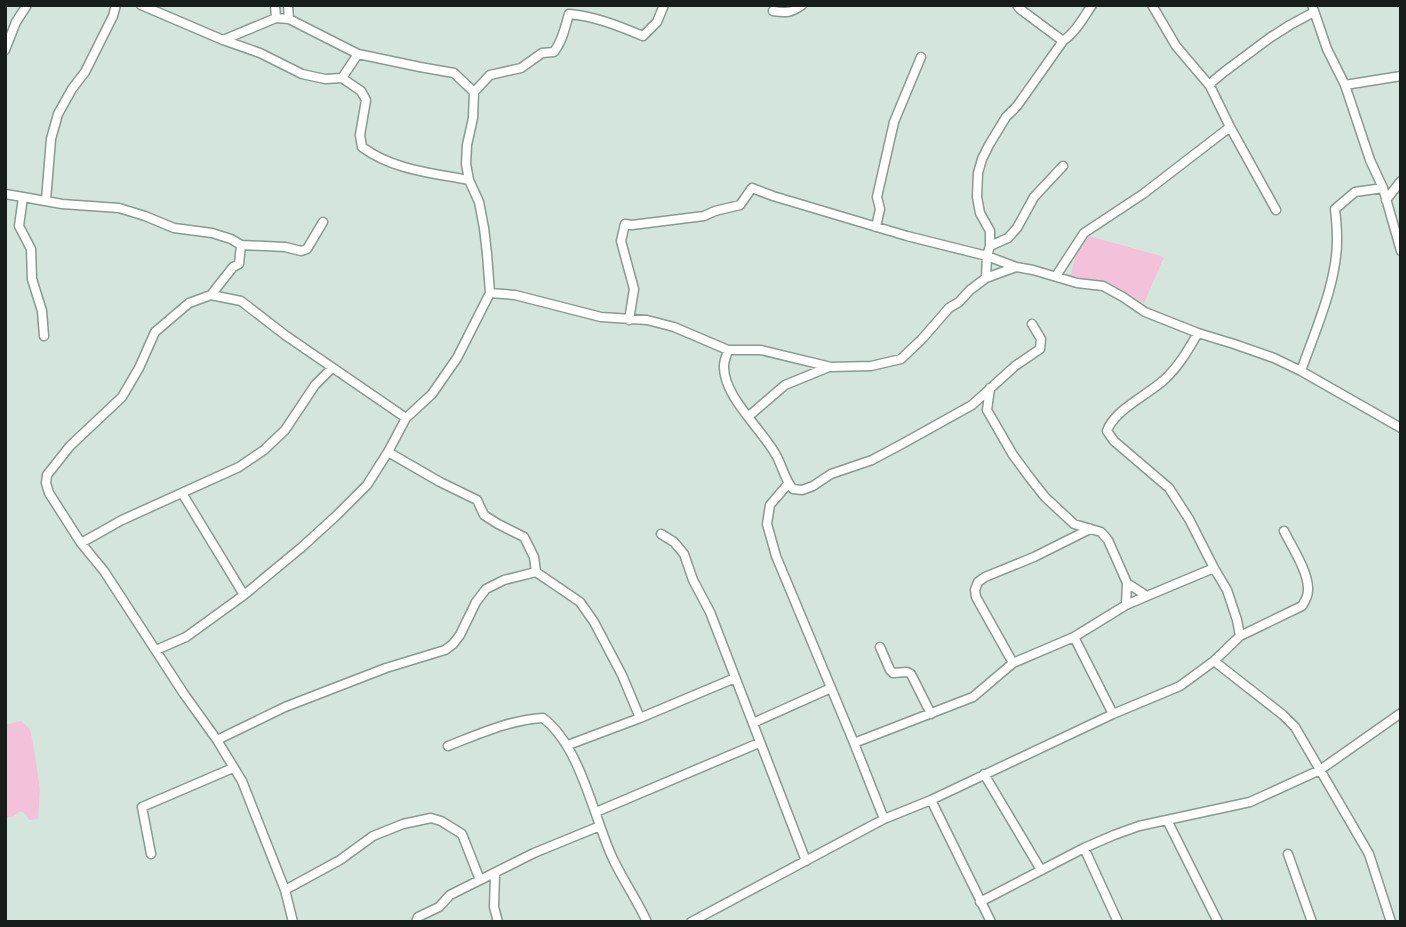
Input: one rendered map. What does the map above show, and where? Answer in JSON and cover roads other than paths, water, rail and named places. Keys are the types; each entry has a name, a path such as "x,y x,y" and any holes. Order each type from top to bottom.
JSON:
{"street":[{"path":"5,50 16,22 27,5"},
{"path":"46,200 51,139 58,114 85,72 116,5"},
{"path":"141,5 260,53 302,74 326,79 342,78 361,91 366,100 360,135 362,147 400,167 469,180"},
{"path":"275,5 276,18"},
{"path":"288,5 289,19"},
{"path":"156,650 186,637 244,595 302,547 359,493 388,452 406,418 432,394 457,359 490,293 484,228 479,202 469,180 466,164 474,92 490,75 521,68 542,53 554,52 564,34 570,9 643,36 657,22 664,5"},
{"path":"773,11 792,12 802,5"},
{"path":"1017,5 1063,41"},
{"path":"986,278 990,231 980,213 977,197 978,173 982,159 1006,117 1092,5"},
{"path":"1152,5 1176,46 1210,86 1276,210"},
{"path":"1210,86 1224,72 1313,9 1327,49 1345,85 1370,160 1383,188 1401,251"},
{"path":"223,40 276,18 289,19 358,54 454,73 474,92"},
{"path":"342,78 358,54"},
{"path":"876,227 880,209 877,197 894,122 921,57"},
{"path":"1345,85 1401,76"},
{"path":"1056,276 1084,233 1143,194 1230,127"},
{"path":"990,246 1008,239 1034,197 1063,166"},
{"path":"1386,200 1401,181"},
{"path":"629,320 634,289 621,241 625,224 704,216 740,205 752,188 876,227 987,256 1016,267 1076,283 1103,286 1145,312 1198,333 1244,347 1301,371 1401,428"},
{"path":"1301,371 1326,299 1333,269 1338,238 1335,209 1355,191 1383,188"},
{"path":"5,194 62,204 119,208 174,228 212,233 241,245 285,247 301,251 307,249 323,222"},
{"path":"23,197 19,226 31,249 32,279 42,311 44,336"},
{"path":"211,295 233,267 239,264 241,245"},
{"path":"490,293 515,295 588,314 647,320 674,327 728,350 761,351 831,367 871,366 901,359 949,308 970,290 986,278 1016,267"},
{"path":"293,922 285,890 242,781 104,571 81,543 49,493 47,475 71,446 122,397 155,332 189,303 211,295 241,301 285,335 406,418"},
{"path":"728,350 724,364 725,378 735,400 775,453 788,484 793,489 802,489 813,486 831,474 872,460 972,405 1014,366 1040,349 1041,339 1032,324"},
{"path":"1198,333 1186,354 1164,380 1136,400 1113,421 1107,431 1114,441 1169,488 1227,590 1240,636"},
{"path":"749,416 785,385 831,367"},
{"path":"81,543 122,520 239,467 264,450 285,430 315,385 332,368"},
{"path":"990,388 987,410 1013,455 1045,497 1074,524 1101,532 1108,540 1127,583 1126,605"},
{"path":"972,405 987,410"},
{"path":"388,452 440,482 477,499 484,515 524,537 534,557 536,572 580,602 594,621 622,675 640,718"},
{"path":"788,484 770,505 767,524 776,556 884,819"},
{"path":"182,494 244,595"},
{"path":"1013,663 976,597 978,582 1034,558 1090,529"},
{"path":"691,922 884,819 1180,686 1214,661 1240,636 1302,606 1309,587 1284,531"},
{"path":"661,534 674,542 684,554 693,580 710,612 806,861"},
{"path":"855,743 973,697 1013,663 1074,637 1126,605 1214,568"},
{"path":"217,740 285,707 386,668 445,650 460,635 476,602 486,589 504,580 536,572"},
{"path":"1127,583 1147,596"},
{"path":"1074,637 1113,714"},
{"path":"880,647 893,673 911,674 931,714"},
{"path":"1214,661 1295,727 1369,854 1391,922"},
{"path":"568,745 640,718 735,677"},
{"path":"753,723 831,688"},
{"path":"980,902 1084,848 1139,826 1250,802 1320,770 1401,713"},
{"path":"448,746 482,731 512,723 543,718 549,723 568,745 614,860 647,922"},
{"path":"596,812 759,743"},
{"path":"151,854 142,807 233,768"},
{"path":"984,774 1041,870"},
{"path":"931,800 991,922"},
{"path":"285,890 340,860 373,836 403,824 431,818 462,834 480,880"},
{"path":"1167,820 1218,922"},
{"path":"415,922 418,917 439,907 450,895 534,853 600,826"},
{"path":"1084,848 1118,922"},
{"path":"1288,853 1312,922"},
{"path":"495,874 494,907 498,922"}]}
